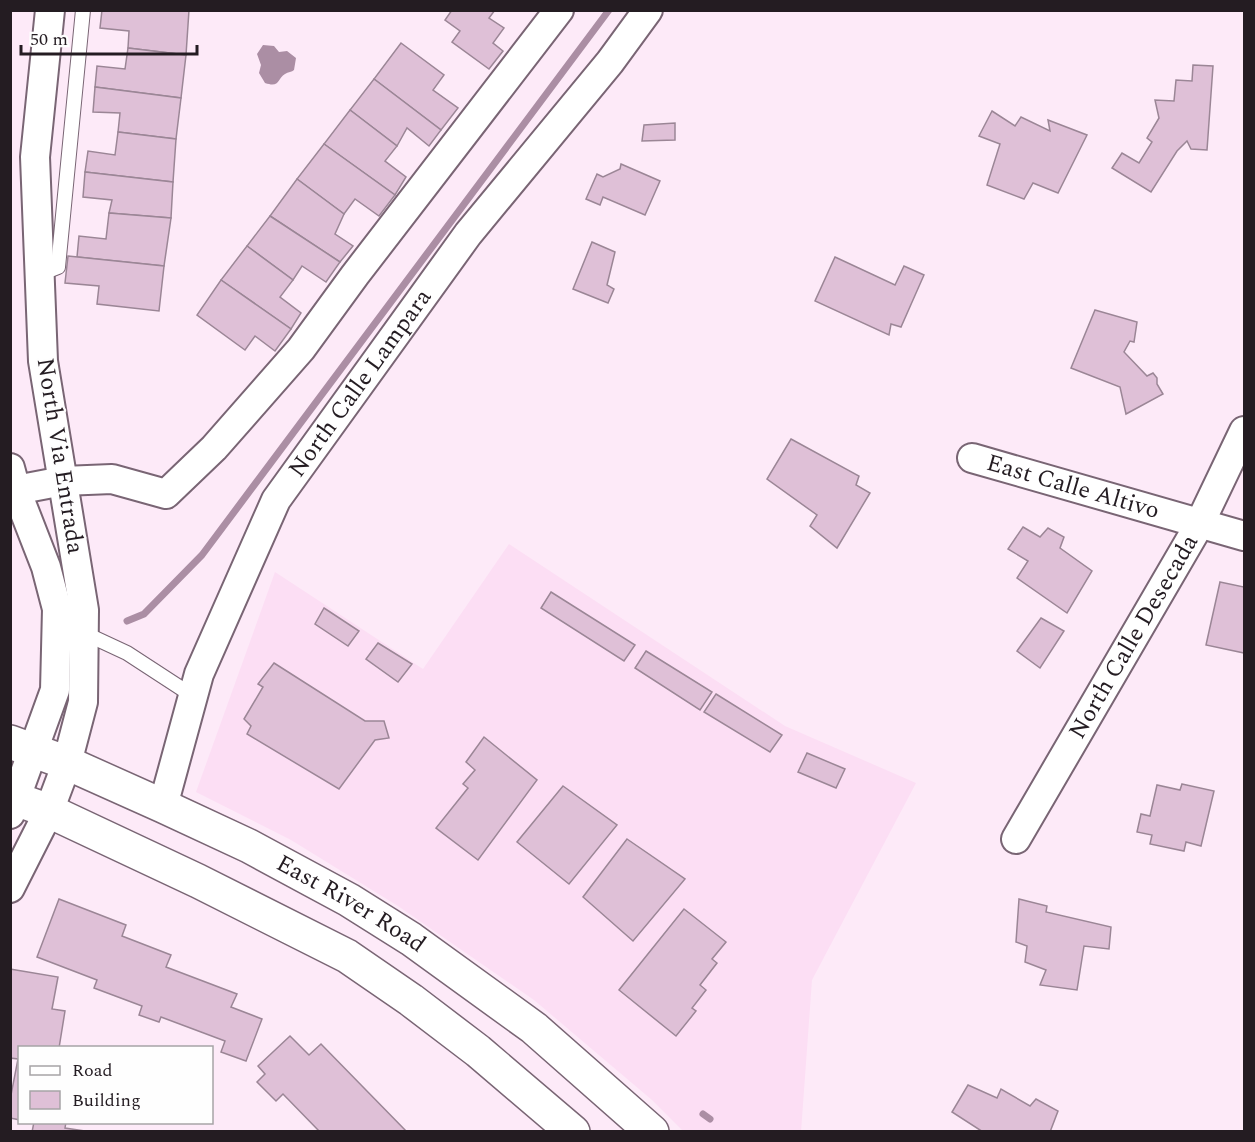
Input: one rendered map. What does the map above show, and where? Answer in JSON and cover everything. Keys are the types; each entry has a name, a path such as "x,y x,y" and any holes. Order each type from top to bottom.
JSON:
{"main road":[{"name":"East River Road","path":"22,746 67,763 249,846 339,894 411,939 534,1028 652,1131"},
{"name":"East River Road","path":"12,803 49,811 198,881 347,956 411,1000 478,1051 573,1131"}],"street":[{"name":"North Via Entrada","path":"10,888 49,811 67,763 83,702 84,610 43,361 40,274 23,157 50,10"},
{"path":"13,479 63,481 112,479 166,494 214,448 301,349 355,275 559,10"},
{"name":"North Calle Lampara","path":"163,806 199,674 276,500 468,234 610,62 648,10"},
{"name":"North Calle Desecada","path":"1016,839 1200,525 1245,431"},
{"name":"East Calle Altivo","path":"972,458 1245,536"},
{"name":"North Via Entrada","path":"12,803 22,746 55,690 57,609 46,567 13,479"}],"lane":[{"path":"40,274 58,267 83,10"},
{"path":"84,633 127,654 193,696"}],"shaded area":[{"path":"263,45 274,46 279,52 287,51 296,58 294,70 282,76 276,84 265,83 259,73 261,65 257,54"},
{"path":"509,544 785,726 916,783 812,980 801,1132 683,1131 652,1100 534,1000 398,906 291,840 196,792 275,572 423,669"}],"building":[{"path":"102,10 189,10 186,55 128,48 129,31 100,28"},
{"path":"452,10 495,10 489,18 504,28 493,43 503,51 489,69 452,42 460,31 445,20"},
{"path":"401,43 444,75 433,90 458,108 441,130 374,79"},
{"path":"128,48 186,55 181,98 95,87 97,66 125,69"},
{"path":"1193,65 1213,66 1207,150 1191,149 1187,141 1177,151 1151,192 1112,168 1122,153 1139,163 1152,142 1147,138 1159,118 1155,100 1174,101 1176,80 1192,81"},
{"path":"374,79 441,130 429,146 407,128 397,146 350,110"},
{"path":"95,87 181,98 176,139 118,132 120,113 93,112"},
{"path":"350,110 397,146 385,161 406,177 395,195 324,144"},
{"path":"992,111 1015,126 1021,117 1050,131 1048,120 1087,135 1058,193 1033,183 1024,199 987,185 1000,144 979,136"},
{"path":"675,123 675,140 642,141 644,125"},
{"path":"118,132 176,139 173,182 85,172 88,151 115,155"},
{"path":"324,144 395,195 379,216 355,199 344,214 297,179"},
{"path":"621,164 660,181 645,215 603,197 600,205 586,199 597,174 603,177 620,169"},
{"path":"85,172 173,182 171,218 109,213 112,200 83,197"},
{"path":"297,179 344,214 335,234 353,246 340,262 270,216"},
{"path":"109,213 171,218 164,266 77,257 79,236 106,239"},
{"path":"270,216 340,262 326,282 302,266 293,280 247,246"},
{"path":"592,242 615,252 607,285 614,289 608,303 573,289"},
{"path":"247,246 293,280 280,297 301,313 291,329 221,280"},
{"path":"68,256 164,266 159,311 97,304 99,286 65,283"},
{"path":"835,257 895,285 904,266 924,275 901,327 891,324 889,335 815,301"},
{"path":"221,280 291,329 275,351 255,336 245,350 197,315"},
{"path":"1095,310 1137,322 1134,342 1130,341 1124,352 1147,376 1153,373 1163,394 1126,414 1120,387 1071,368"},
{"path":"791,439 859,476 856,485 870,493 837,548 810,526 817,515 767,479"},
{"path":"1023,527 1040,537 1048,528 1064,537 1060,548 1092,571 1067,613 1017,578 1028,561 1008,549"},
{"path":"1220,582 1244,587 1244,653 1206,645"},
{"path":"551,592 635,645 624,661 541,608"},
{"path":"324,608 359,631 348,646 315,624"},
{"path":"1041,618 1064,631 1040,668 1017,651"},
{"path":"378,643 412,664 398,682 366,659"},
{"path":"646,651 712,692 700,710 635,668"},
{"path":"274,663 365,721 384,721 389,738 375,740 339,789 247,734 251,726 244,719 263,687 258,684"},
{"path":"716,694 782,735 770,752 704,712"},
{"path":"484,737 537,780 478,860 436,828 468,788 463,784 475,770 466,762"},
{"path":"807,753 845,769 836,788 798,772"},
{"path":"1182,784 1214,791 1201,846 1186,842 1184,851 1150,844 1152,835 1137,832 1141,814 1150,816 1157,785 1180,790"},
{"path":"563,786 617,825 569,884 517,842"},
{"path":"627,839 685,879 633,941 583,897"},
{"path":"59,899 126,925 122,936 171,955 166,967 237,994 231,1007 262,1019 246,1061 221,1052 225,1041 161,1017 159,1022 139,1015 142,1006 94,988 97,980 37,957"},
{"path":"1019,899 1047,906 1046,912 1111,927 1109,949 1084,946 1077,990 1040,985 1046,970 1025,962 1027,946 1016,942"},
{"path":"684,909 726,942 712,959 717,963 700,985 706,990 692,1008 696,1011 676,1036 619,990"},
{"path":"10,969 58,977 52,1009 65,1011 59,1046 18,1046 18,1059 10,1058"},
{"path":"290,1036 309,1055 321,1044 407,1132 320,1132 283,1094 276,1101 257,1082 265,1074 258,1066"},
{"path":"18,1059 18,1120 10,1118 10,1100"},
{"path":"968,1085 997,1098 1001,1089 1030,1106 1036,1099 1058,1111 1050,1132 983,1132 952,1112"},
{"path":"34,1124 66,1124 65,1128 85,1131 32,1132"}],"waterway":[{"path":"127,621 144,614 202,555 609,10"},
{"path":"703,1114 710,1119"}]}
